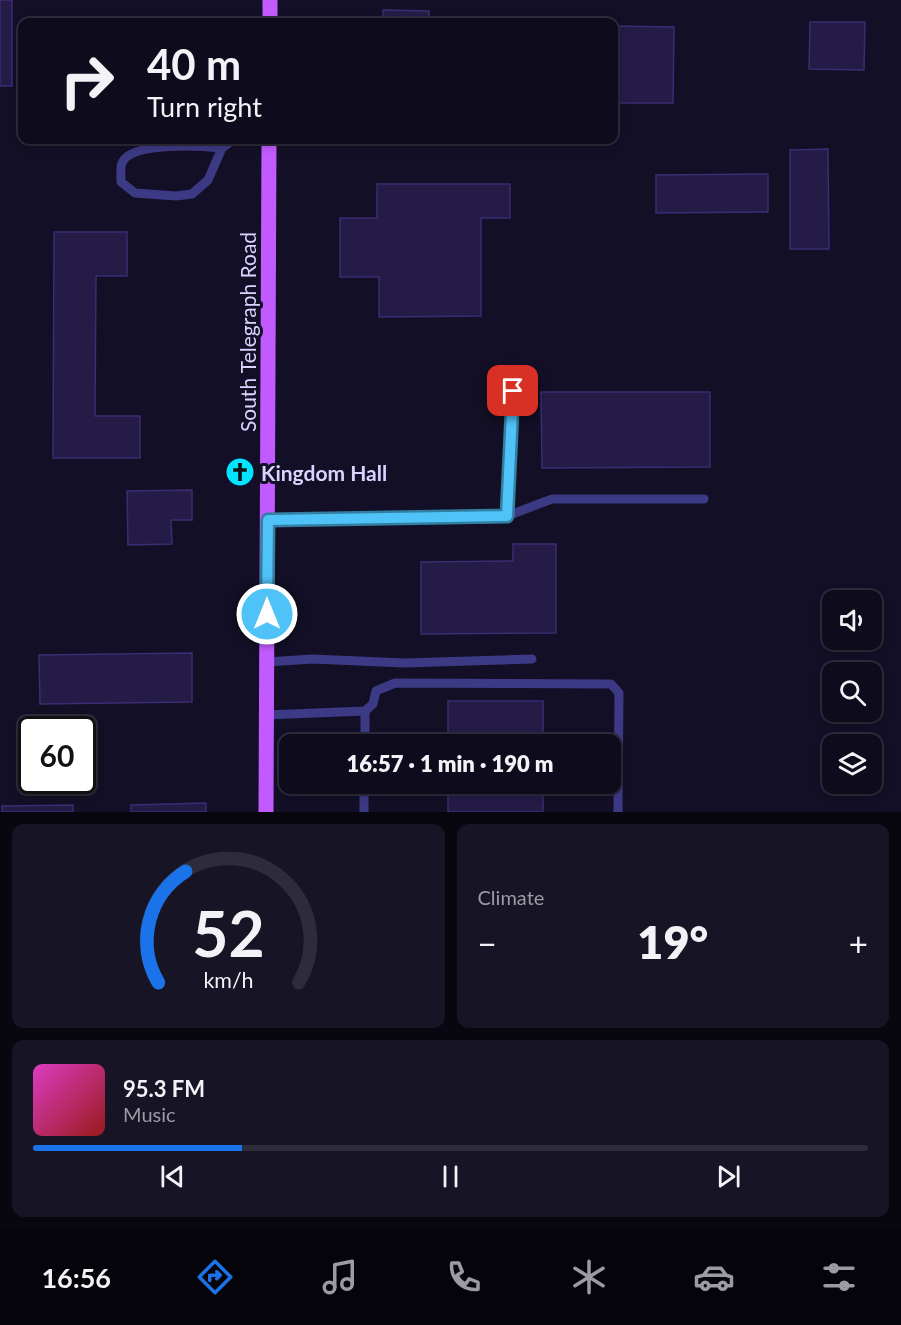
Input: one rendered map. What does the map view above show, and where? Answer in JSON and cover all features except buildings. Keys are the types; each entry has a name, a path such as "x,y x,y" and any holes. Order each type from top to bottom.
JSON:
{"main road":[{"path":"270,0 270,18"},
{"name":"South Telegraph Road","path":"266,812 269,144"}],"lane":[{"path":"222,148 200,145 144,149 130,153 122,163 121,182 135,193 176,196 192,194 208,180 222,148 228,144"},
{"path":"507,516 513,391"},
{"path":"268,520 507,516 552,499 704,499"},
{"path":"267,662 313,659 404,663 532,659"},
{"path":"266,715 365,711 373,704 376,691 395,683 611,684 619,693 618,812"},
{"path":"364,734 365,711"},
{"path":"364,794 364,812"}],"place":[{"name":"Kingdom Hall","path":"240,472"}],"route":[{"path":"267,614 268,520 507,516 513,391"}]}
